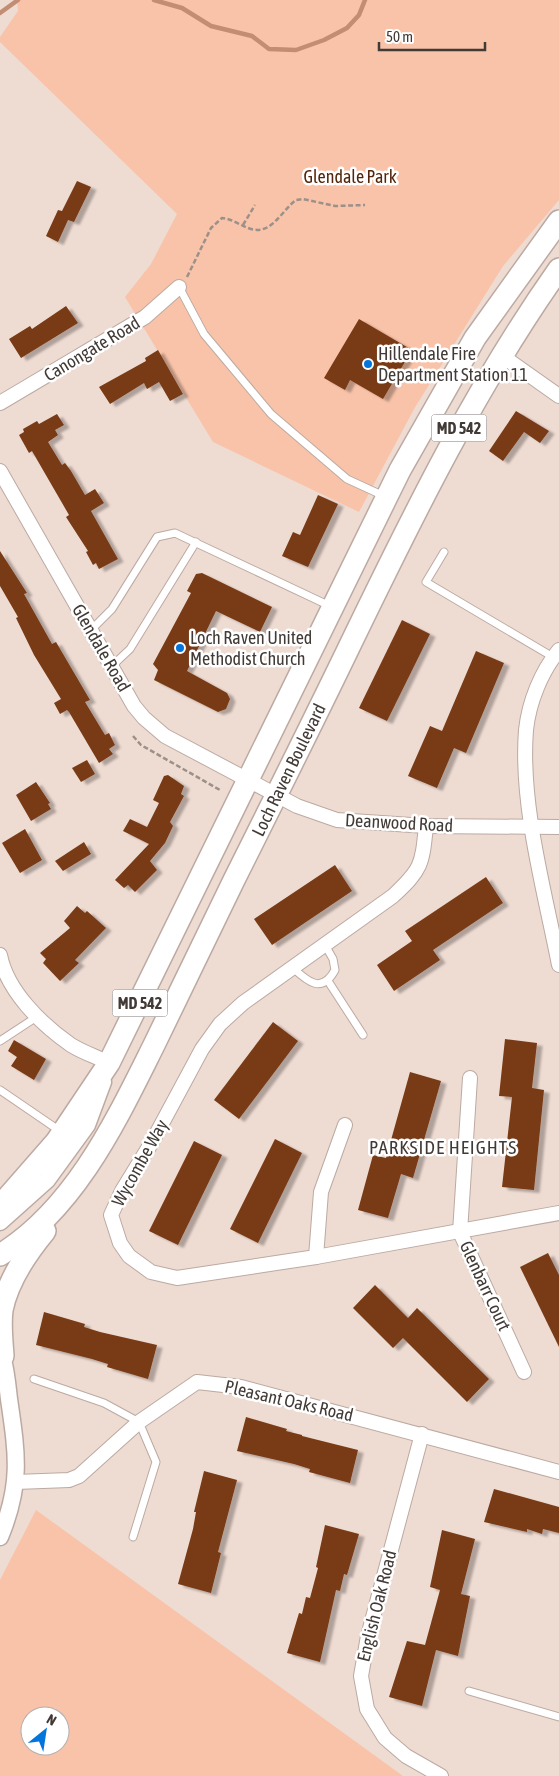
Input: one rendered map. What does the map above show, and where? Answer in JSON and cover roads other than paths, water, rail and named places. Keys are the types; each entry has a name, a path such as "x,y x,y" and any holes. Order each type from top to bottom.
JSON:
{"main road":[{"name":"Loch Raven Boulevard","path":"0,1206 35,1168 63,1132 109,1063 400,470 475,338 559,221"},
{"name":"Loch Raven Boulevard","path":"0,1255 31,1231 78,1178 99,1148 134,1087 419,502 501,355 559,269"},
{"path":"475,338 501,355"},
{"path":"400,470 419,502"},
{"path":"1,1354 2,1310 9,1286 29,1251 52,1222 78,1178"}],"street":[{"name":"Canongate Road","path":"0,403 145,317 179,287"},
{"path":"501,355 559,396"},
{"name":"Glendale Road","path":"0,471 134,706 154,728 165,736 247,779"},
{"path":"556,653 540,680 526,730 532,826 559,965"},
{"name":"Deanwood Road","path":"247,779 317,814 337,820 426,826 559,827"},
{"name":"Wycombe Way","path":"426,826 422,860 414,877 393,896 244,1003 212,1034 152,1142 122,1191 111,1215 120,1243 129,1256 143,1267 161,1275 177,1278 316,1258 559,1213"},
{"path":"0,955 10,983 38,1016 72,1045 109,1063 87,1125 47,1180 0,1222"},
{"name":"Glenbarr Court","path":"470,1078 460,1232 524,1372"},
{"path":"316,1258 321,1192 345,1125"},
{"path":"0,1537 10,1513 16,1482 17,1458 1,1354"},
{"name":"Pleasant Oaks Road","path":"16,1482 69,1480 79,1476 139,1422 197,1382 240,1387 559,1472"},
{"name":"English Oak Road","path":"422,1434 368,1636 361,1676 367,1708 385,1738 406,1756 441,1776"}],"lane":[{"path":"179,287 204,334 271,414 347,479 387,497"},
{"path":"91,630 112,609 157,537 175,533 333,607"},
{"path":"112,666 130,650 196,542"},
{"path":"444,552 426,582 556,653"},
{"path":"294,968 306,980 315,983 328,981 335,970 333,959 325,945"},
{"path":"328,981 363,1035"},
{"path":"0,1041 38,1016"},
{"path":"0,1090 63,1132"},
{"path":"34,1379 104,1403 139,1422 156,1462 133,1537"},
{"path":"469,1691 559,1717"}],"waterway":[{"path":"0,13 18,0"},
{"path":"154,0 182,8 211,26 252,36 269,49 296,50 324,40 347,28 359,15 365,0"}],"place":[{"name":"Hillendale Fire Department Station 11","path":"368,364"},
{"name":"Loch Raven United Methodist Church","path":"180,648"}],"district":[{"name":"PARKSIDE HEIGHTS","path":"443,1147"}],"park label":[{"name":"Glendale Park","path":"350,177"}]}
